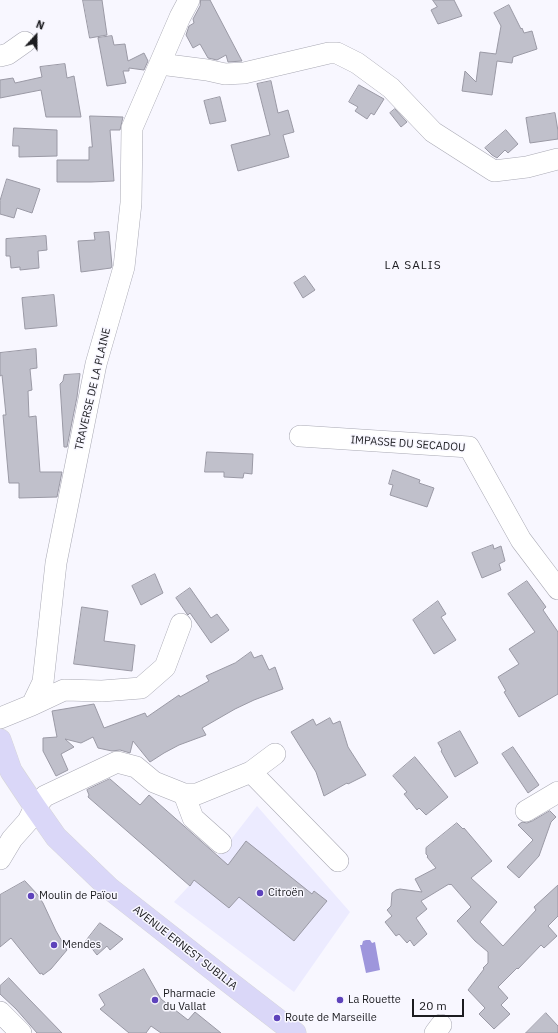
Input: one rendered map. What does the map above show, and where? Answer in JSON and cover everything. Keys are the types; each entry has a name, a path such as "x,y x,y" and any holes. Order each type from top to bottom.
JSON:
{"main road":[{"name":"AVENUE ERNEST SUBILIA","path":"0,740 11,771 56,837 109,888 295,1033"}],"street":[{"name":"TRAVERSE DE LA PLAINE","path":"32,705 43,682 56,563 96,364 124,267 131,203 132,128 180,17 189,0"},
{"path":"0,56 8,54 25,42"},
{"path":"160,64 225,74 244,73 329,53 337,53 357,63 391,88 433,132 494,171 527,167 558,159"},
{"name":"IMPASSE DU SECADOU","path":"300,436 469,447 521,540 558,588"},
{"path":"0,718 64,690 102,691 141,688 164,667 181,624"},
{"path":"0,859 12,839 28,821 35,807 45,796 117,762 136,767 154,782 184,794 196,794 251,772 275,754"},
{"path":"251,772 338,861"},
{"path":"526,811 558,792"},
{"path":"184,794 193,818 221,842"},
{"path":"0,1012 21,1033"}],"shaded area":[{"path":"257,806 350,912 294,992 174,902 226,846"},
{"path":"370,940 372,943 375,942 380,970 366,973 360,945 362,945 363,941"}],"building":[{"path":"83,0 102,0 107,35 90,38"},
{"path":"201,0 210,0 242,61 228,62 226,55 217,60 208,58 200,44 193,48 186,35 189,26 194,23 193,19 200,6"},
{"path":"433,0 454,0 462,16 438,24 431,10 437,7"},
{"path":"509,5 524,33 532,31 537,49 513,57 512,63 497,61 492,95 462,91 465,71 476,82 480,52 496,54 501,26 494,13"},
{"path":"112,36 114,45 125,44 128,61 144,53 148,61 144,70 129,68 129,71 123,71 126,83 107,86 98,38"},
{"path":"65,64 67,78 74,76 81,117 46,117 41,90 0,98 0,80 13,78 15,83 42,77 40,67"},
{"path":"271,81 278,113 288,110 294,132 283,135 289,157 238,171 231,145 270,135 257,84"},
{"path":"359,85 384,99 374,115 371,113 367,119 355,111 358,107 349,102"},
{"path":"220,97 226,121 210,124 204,101"},
{"path":"395,109 407,122 401,127 390,113"},
{"path":"555,113 558,139 530,143 526,118"},
{"path":"90,116 123,117 120,130 110,130 114,181 57,182 57,160 89,160 89,147 92,147"},
{"path":"14,128 57,130 57,156 19,157 19,146 13,146"},
{"path":"506,130 518,144 508,153 505,150 497,158 485,148"},
{"path":"7,179 40,189 32,213 17,208 14,218 0,214 0,201"},
{"path":"109,232 111,268 81,272 78,241 95,240 94,233"},
{"path":"46,236 47,250 38,251 39,268 20,270 20,267 11,268 10,256 6,256 6,239"},
{"path":"305,276 315,290 303,298 294,283"},
{"path":"54,295 57,326 25,329 22,298"},
{"path":"36,349 37,368 30,369 32,390 28,391 29,417 36,416 40,472 62,472 57,497 19,498 19,483 9,483 3,415 6,415 2,375 0,376 0,353"},
{"path":"80,374 67,447 64,447 60,384 63,381 64,375"},
{"path":"207,452 253,454 252,474 244,473 243,478 224,477 224,472 205,472"},
{"path":"393,470 420,480 419,483 434,488 427,507 390,495 393,485 389,484"},
{"path":"493,545 494,549 501,546 505,561 499,564 501,570 482,578 472,553"},
{"path":"155,574 163,593 141,605 132,586"},
{"path":"527,581 546,607 543,610 558,632 558,694 519,717 504,692 506,691 498,677 519,664 509,649 535,632 508,594"},
{"path":"190,588 211,618 217,614 229,630 211,643 190,613 188,615 187,614 176,598"},
{"path":"438,601 446,614 441,617 456,640 434,654 413,620"},
{"path":"82,607 108,611 104,641 135,645 132,671 74,664"},
{"path":"251,652 254,658 262,655 269,670 275,667 283,689 235,709 202,728 206,735 179,745 150,762 133,741 130,753 120,750 112,751 98,748 93,737 81,743 65,739 74,747 61,754 68,770 56,776 43,751 43,738 57,737 52,711 94,704 104,728 145,713 147,717 179,695 180,697 209,681 206,676 235,663"},
{"path":"330,718 333,724 340,721 348,747 366,775 348,784 347,783 324,796 316,772 291,732 313,719 316,725"},
{"path":"460,731 478,763 455,777 438,743"},
{"path":"513,747 539,785 528,793 502,754"},
{"path":"415,757 448,797 426,815 419,808 417,810 404,794 407,792 393,776"},
{"path":"110,779 140,805 149,795 228,865 246,841 312,894 314,891 327,901 294,941 239,897 229,908 194,880 190,886 88,797 89,795 87,790"},
{"path":"550,811 556,817 551,822 539,856 519,878 507,867 533,840 518,825 522,822 527,823 532,821"},
{"path":"457,823 463,829 464,828 492,861 471,878 497,902 480,922 503,946 536,910 534,907 558,885 558,916 548,926 557,936 544,948 541,945 498,987 508,998 501,1005 510,1014 494,1029 479,1014 485,1008 468,990 488,963 488,952 475,941 457,921 471,907 451,884 421,901 427,909 416,918 427,934 414,946 410,940 407,943 399,934 396,936 385,922 392,916 387,910 391,906 392,893 400,889 422,892 415,879 436,868 427,857 426,848"},
{"path":"25,881 43,903 67,950 51,969 43,975 42,973 40,974 11,938 0,947 0,895"},
{"path":"100,923 123,939 110,950 107,946 97,955 86,941"},
{"path":"144,969 161,999 188,1020 195,1012 221,1033 161,1033 151,1026 146,1033 129,1033 100,1009 105,1005 99,995"},
{"path":"9,978 62,1033 37,1033 16,1009 0,994 0,986"},
{"path":"546,1013 558,1026 558,1033 526,1033"}],"place":[{"name":"Citroën","path":"260,893"},
{"name":"Moulin de Païou","path":"31,896"},
{"name":"Mendes","path":"54,945"},
{"name":"Pharmacie du Vallat","path":"155,1000"},
{"name":"La Rouette","path":"340,1000"},
{"name":"Route de Marseille","path":"277,1018"}],"district":[{"name":"LA SALIS","path":"413,266"}]}
